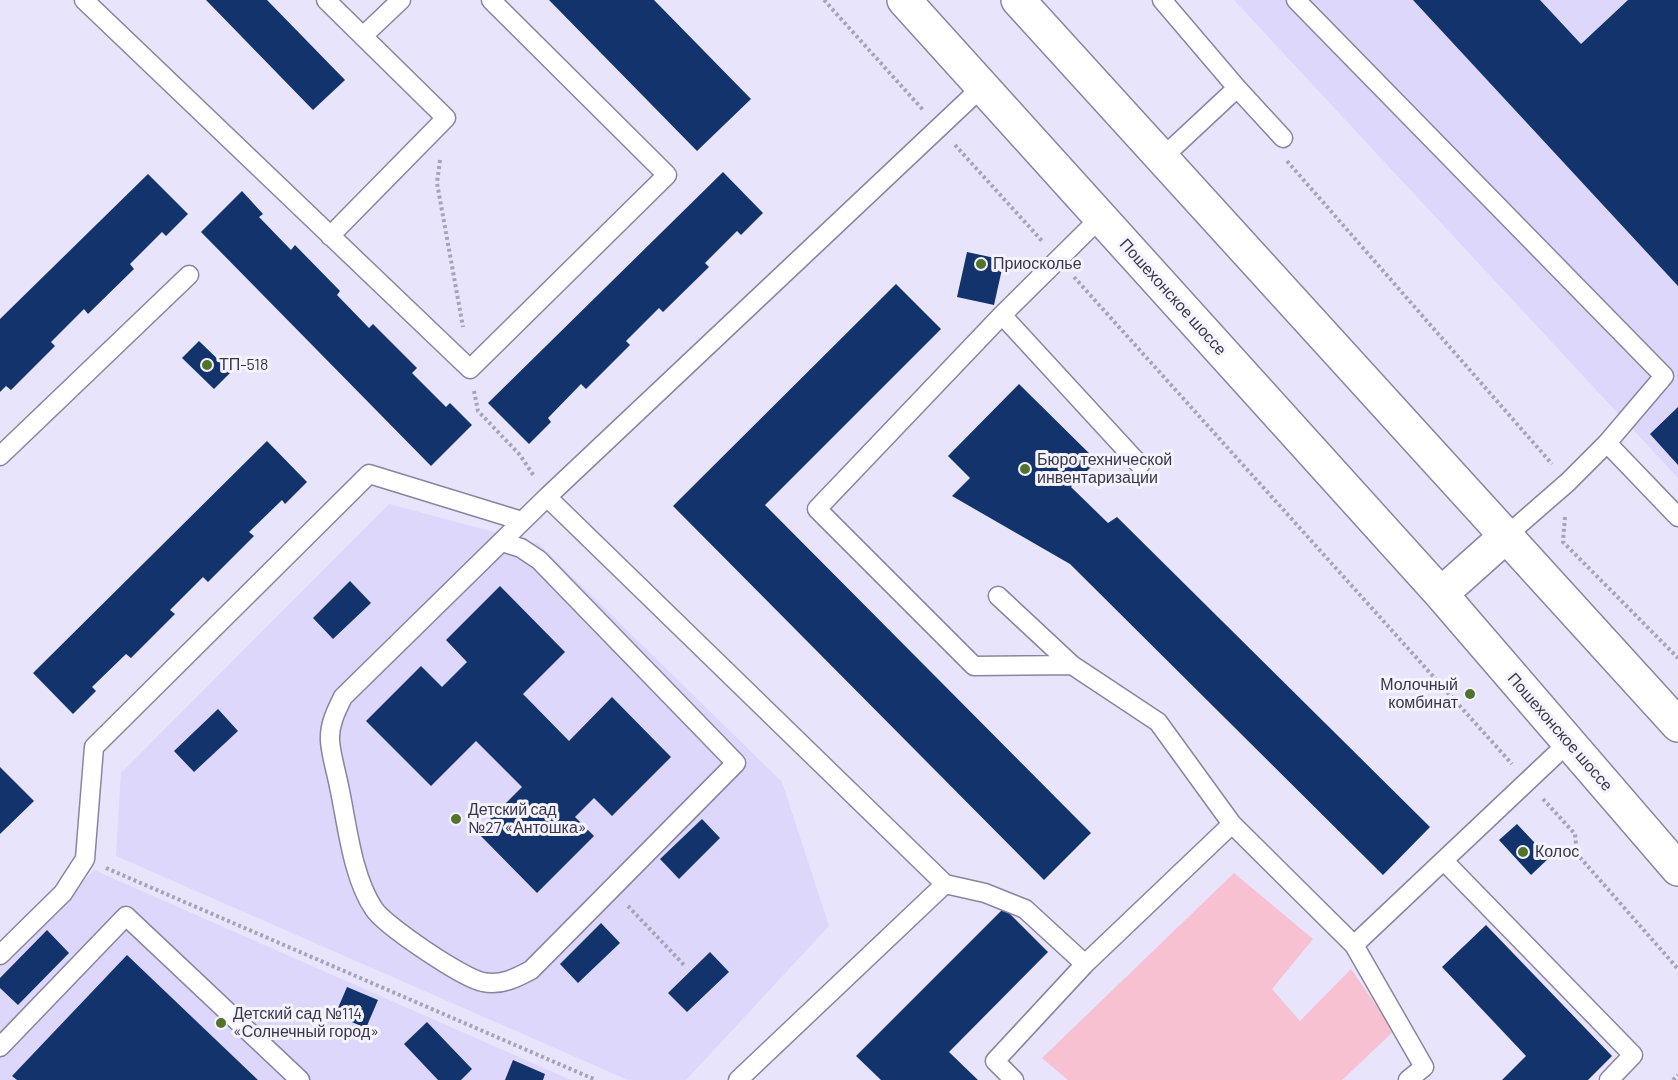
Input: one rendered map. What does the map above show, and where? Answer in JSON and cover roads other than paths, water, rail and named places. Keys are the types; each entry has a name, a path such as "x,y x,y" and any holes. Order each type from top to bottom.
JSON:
{"main road":[{"name":"Пошехонское шоссе","path":"904,0 1441,594 1678,869"},
{"path":"1018,0 1678,725"},
{"path":"1441,594 1506,536"}],"lane":[{"path":"84,0 470,369 667,175 491,0"},
{"path":"326,0 446,118 330,236"},
{"path":"363,36 401,0"},
{"path":"1162,0 1283,138"},
{"path":"1296,0 1664,376 1607,443 1568,482 1506,536"},
{"path":"502,542 521,548 539,560 736,763 531,970 512,980 483,982 465,975 388,924 374,909 356,867 330,740 338,707 343,697 547,497 983,86"},
{"path":"1162,158 1237,88"},
{"path":"1072,664 974,666 817,509 1002,315 1101,217"},
{"path":"0,456 189,274"},
{"path":"1002,315 1140,465"},
{"path":"1607,443 1678,517"},
{"path":"0,955 63,893 85,859 94,747 369,474 522,521"},
{"path":"547,497 945,884 985,893 1025,909 1085,964"},
{"path":"998,596 1072,664 1158,722 1232,824 1354,945 1424,1067 1408,1080"},
{"path":"1354,945 1569,742"},
{"path":"1014,1080 995,1061 1085,964 1232,824"},
{"path":"1444,861 1633,1055 1609,1080"},
{"path":"749,1076 945,884"},
{"path":"0,1047 126,916 300,1080"}],"place":[{"name":"Приосколье","path":"981,264"},
{"name":"ТП-518","path":"207,365"},
{"name":"Бюро технической инвентаризации","path":"1025,469"},
{"name":"Молочный комбинат","path":"1470,694"},
{"name":"Детский сад №27 «Антошка»","path":"456,819"},
{"name":"Колос","path":"1523,852"},
{"name":"Детский сад №114 «Солнечный город»","path":"221,1023"}]}
